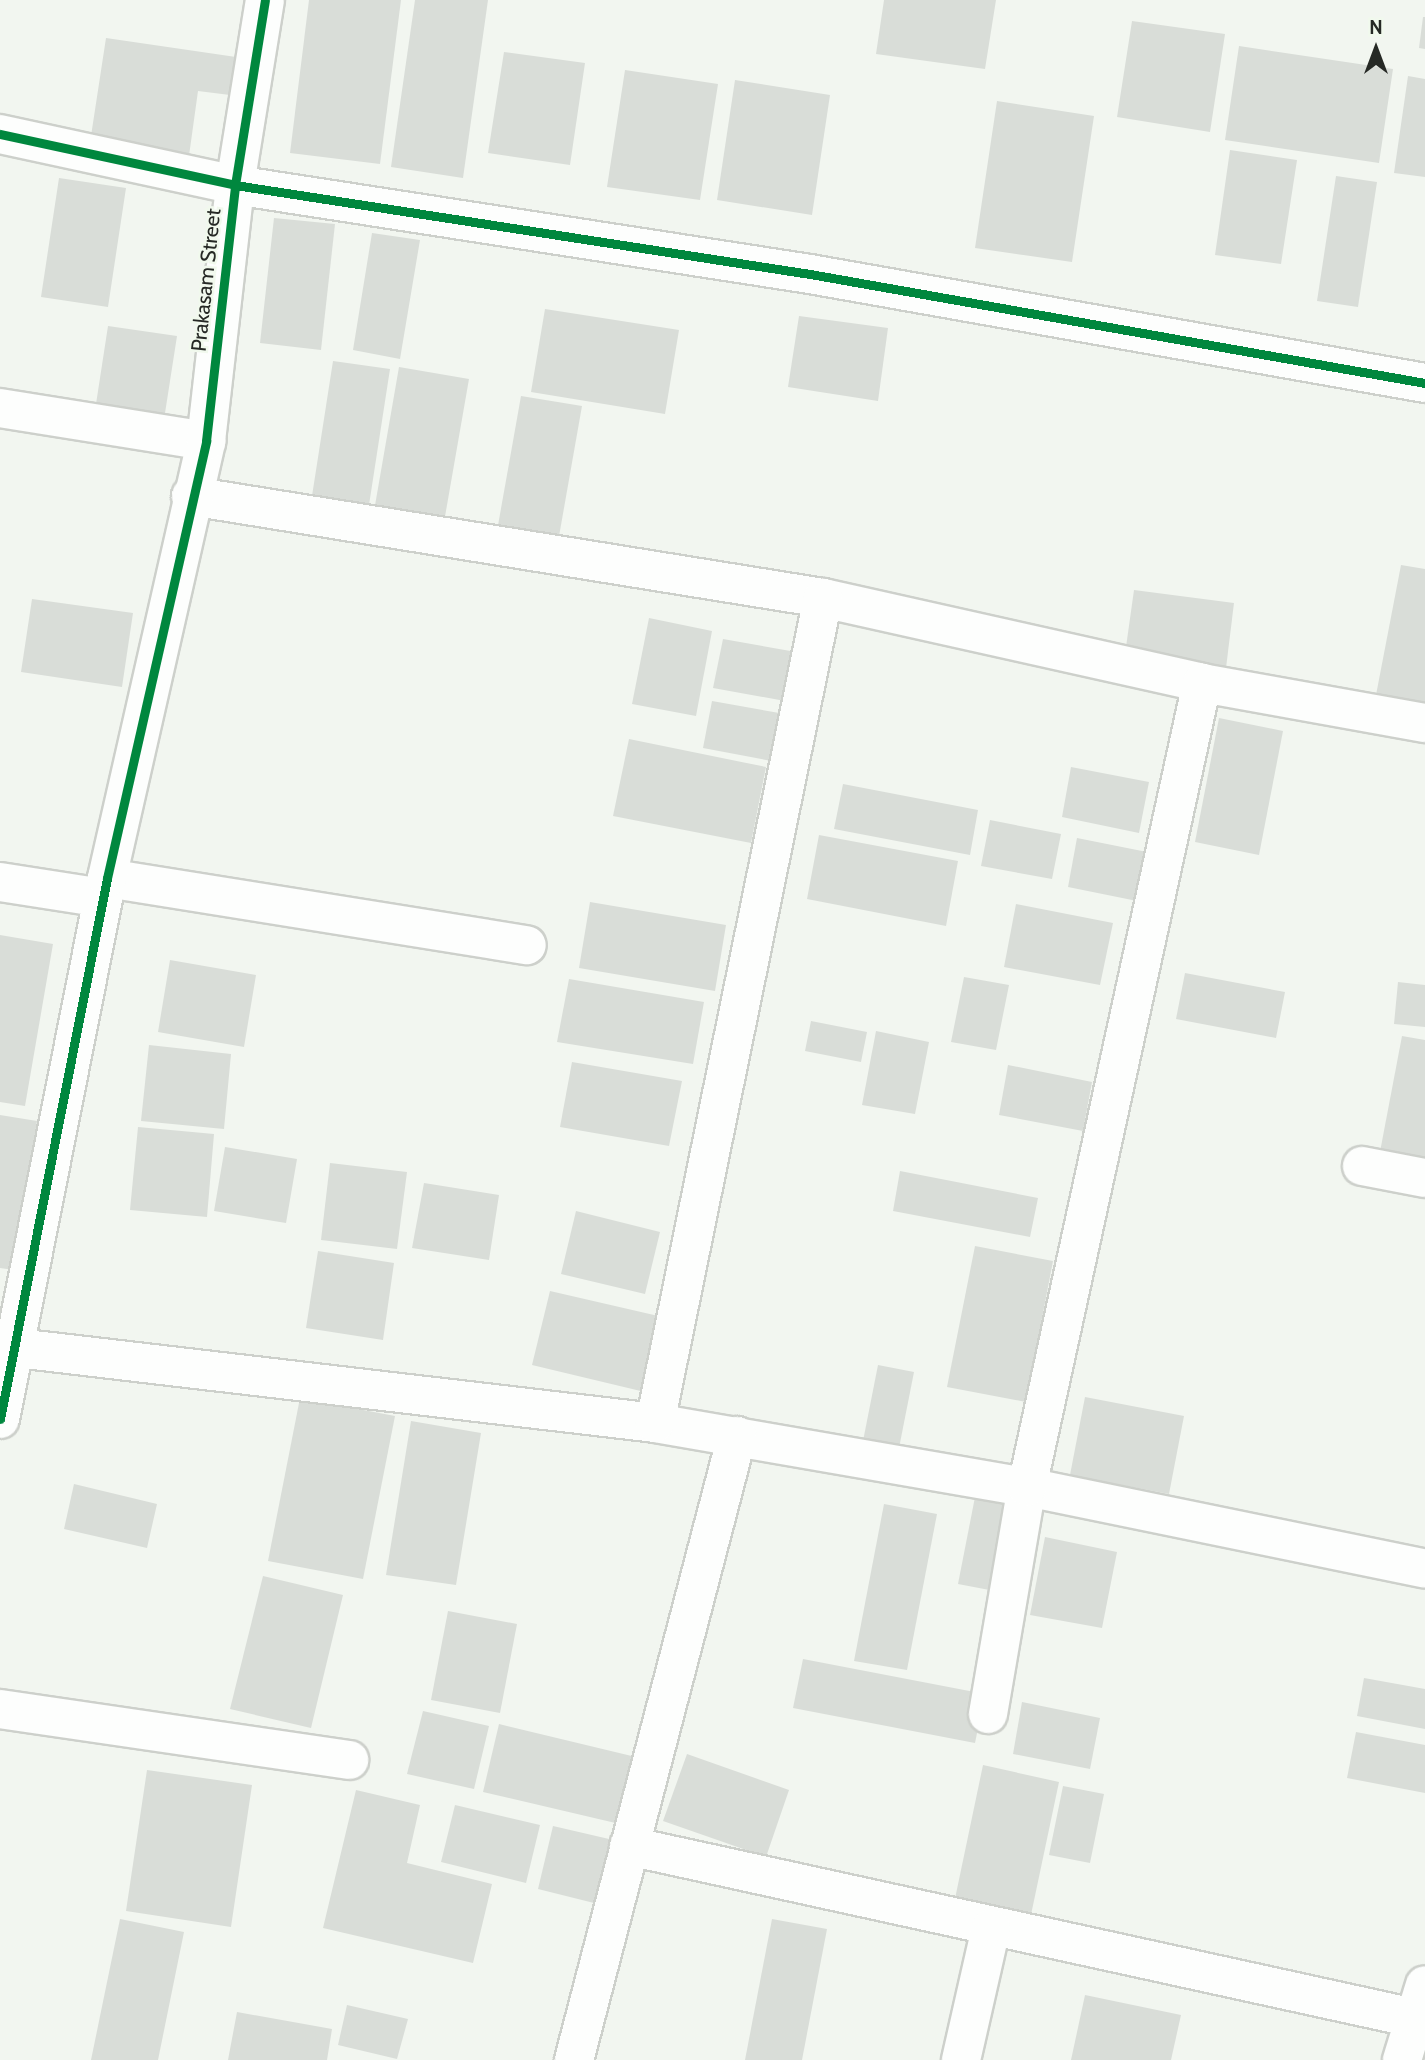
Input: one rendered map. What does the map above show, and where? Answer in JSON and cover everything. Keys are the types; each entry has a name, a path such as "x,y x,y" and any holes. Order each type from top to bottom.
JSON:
{"street":[{"name":"Prakasam Street","path":"0,1419 5,1347 191,496 206,441 235,185 265,0"},
{"path":"0,134 235,185 810,274 1425,383"},
{"path":"0,408 206,441"},
{"path":"191,496 823,598 1202,683 1425,723"},
{"path":"654,1423 823,598"},
{"path":"988,1714 1027,1487 1202,683"},
{"path":"0,882 105,888 527,945"},
{"path":"1362,1167 1425,1178"},
{"path":"5,1347 654,1423 1027,1487 1425,1569"},
{"path":"574,2060 737,1436"},
{"path":"0,1709 349,1760"},
{"path":"629,1846 991,1928 1419,2002 1402,2060"},
{"path":"961,2060 991,1928"}],"building":[{"path":"309,0 401,0 380,164 290,153"},
{"path":"415,0 488,0 463,178 391,167"},
{"path":"884,0 996,0 985,69 876,54"},
{"path":"1425,17 1425,49 1419,48"},
{"path":"1132,21 1225,34 1210,132 1117,117"},
{"path":"106,38 236,57 230,95 198,91 188,163 89,149"},
{"path":"1239,46 1393,69 1379,163 1225,140"},
{"path":"504,52 585,63 570,165 488,153"},
{"path":"625,70 718,84 700,200 607,187"},
{"path":"1408,76 1425,79 1425,177 1394,173"},
{"path":"735,80 830,95 812,215 717,200"},
{"path":"997,101 1094,116 1072,262 975,248"},
{"path":"1230,150 1297,160 1281,264 1215,255"},
{"path":"1336,176 1377,182 1358,307 1317,301"},
{"path":"59,178 126,188 108,307 41,297"},
{"path":"274,218 335,224 321,350 260,343"},
{"path":"372,233 420,240 400,359 353,350"},
{"path":"545,309 679,330 665,414 531,392"},
{"path":"799,316 888,328 878,401 788,387"},
{"path":"108,326 177,336 163,426 94,417"},
{"path":"333,361 390,369 369,505 312,496"},
{"path":"399,367 469,379 443,528 373,517"},
{"path":"521,396 582,406 558,542 497,531"},
{"path":"1401,565 1425,569 1425,705 1376,695"},
{"path":"1134,590 1234,603 1226,668 1125,654"},
{"path":"32,599 133,613 122,687 21,672"},
{"path":"649,618 712,631 696,716 632,704"},
{"path":"723,639 796,652 785,701 713,688"},
{"path":"712,701 785,714 777,762 703,748"},
{"path":"1219,718 1283,731 1259,855 1195,842"},
{"path":"629,739 766,767 751,843 613,816"},
{"path":"1071,767 1149,782 1139,833 1062,817"},
{"path":"843,784 978,810 970,855 834,829"},
{"path":"990,820 1061,834 1052,879 981,866"},
{"path":"819,835 958,861 946,926 807,899"},
{"path":"1077,838 1152,853 1142,902 1068,887"},
{"path":"590,902 726,925 715,991 579,968"},
{"path":"1016,904 1113,923 1100,985 1004,967"},
{"path":"0,935 53,944 25,1106 0,1102"},
{"path":"170,960 256,975 244,1047 158,1032"},
{"path":"1185,973 1285,992 1276,1038 1176,1019"},
{"path":"964,977 1009,985 996,1050 951,1042"},
{"path":"569,979 704,1002 693,1064 557,1042"},
{"path":"1398,982 1425,985 1425,1027 1394,1024"},
{"path":"811,1021 867,1032 861,1062 805,1051"},
{"path":"876,1031 929,1042 915,1114 862,1105"},
{"path":"1402,1036 1425,1040 1425,1166 1379,1157"},
{"path":"149,1045 231,1054 224,1129 141,1121"},
{"path":"572,1062 682,1081 669,1146 560,1127"},
{"path":"1008,1065 1092,1082 1083,1131 999,1115"},
{"path":"0,1115 37,1121 14,1270 0,1268"},
{"path":"138,1127 214,1134 207,1217 130,1210"},
{"path":"225,1147 297,1159 286,1223 214,1211"},
{"path":"330,1163 407,1172 397,1249 321,1240"},
{"path":"900,1171 1038,1198 1030,1237 893,1211"},
{"path":"424,1183 499,1195 489,1260 412,1248"},
{"path":"576,1211 660,1232 645,1294 561,1274"},
{"path":"975,1246 1053,1261 1026,1402 947,1387"},
{"path":"318,1251 394,1263 383,1340 306,1328"},
{"path":"550,1291 667,1318 649,1393 532,1365"},
{"path":"878,1365 914,1372 899,1448 863,1441"},
{"path":"1085,1397 1184,1416 1169,1494 1070,1475"},
{"path":"300,1398 395,1416 363,1579 268,1561"},
{"path":"411,1421 481,1433 456,1585 386,1575"},
{"path":"74,1484 157,1504 147,1548 64,1529"},
{"path":"975,1497 1017,1506 1000,1592 958,1584"},
{"path":"884,1504 937,1514 907,1670 854,1661"},
{"path":"1045,1537 1117,1552 1102,1628 1030,1615"},
{"path":"263,1576 343,1595 311,1728 230,1709"},
{"path":"448,1611 517,1624 500,1713 431,1700"},
{"path":"803,1659 985,1694 975,1743 793,1708"},
{"path":"1364,1678 1425,1689 1425,1729 1357,1716"},
{"path":"1022,1702 1100,1718 1090,1769 1013,1754"},
{"path":"423,1711 489,1726 474,1789 407,1774"},
{"path":"499,1724 640,1758 624,1825 483,1792"},
{"path":"1356,1732 1425,1745 1425,1793 1347,1778"},
{"path":"687,1754 789,1790 766,1857 663,1821"},
{"path":"983,1765 1059,1782 1028,1929 952,1913"},
{"path":"147,1770 252,1785 231,1927 126,1911"},
{"path":"1063,1786 1104,1794 1090,1863 1049,1855"},
{"path":"356,1790 420,1805 407,1863 492,1884 473,1963 323,1928"},
{"path":"455,1805 540,1825 526,1883 441,1862"},
{"path":"553,1826 622,1842 606,1906 538,1889"},
{"path":"120,1919 184,1932 158,2060 91,2060"},
{"path":"772,1919 827,1929 802,2060 745,2060"},
{"path":"1085,1995 1181,2015 1171,2060 1071,2060"},
{"path":"347,2005 408,2019 397,2059 338,2045"},
{"path":"237,2012 332,2029 327,2060 228,2060"}],"cycle path":[{"path":"0,1419 107,878 206,441 235,185 265,0"},
{"path":"0,134 235,185 810,274 1425,383"}]}
